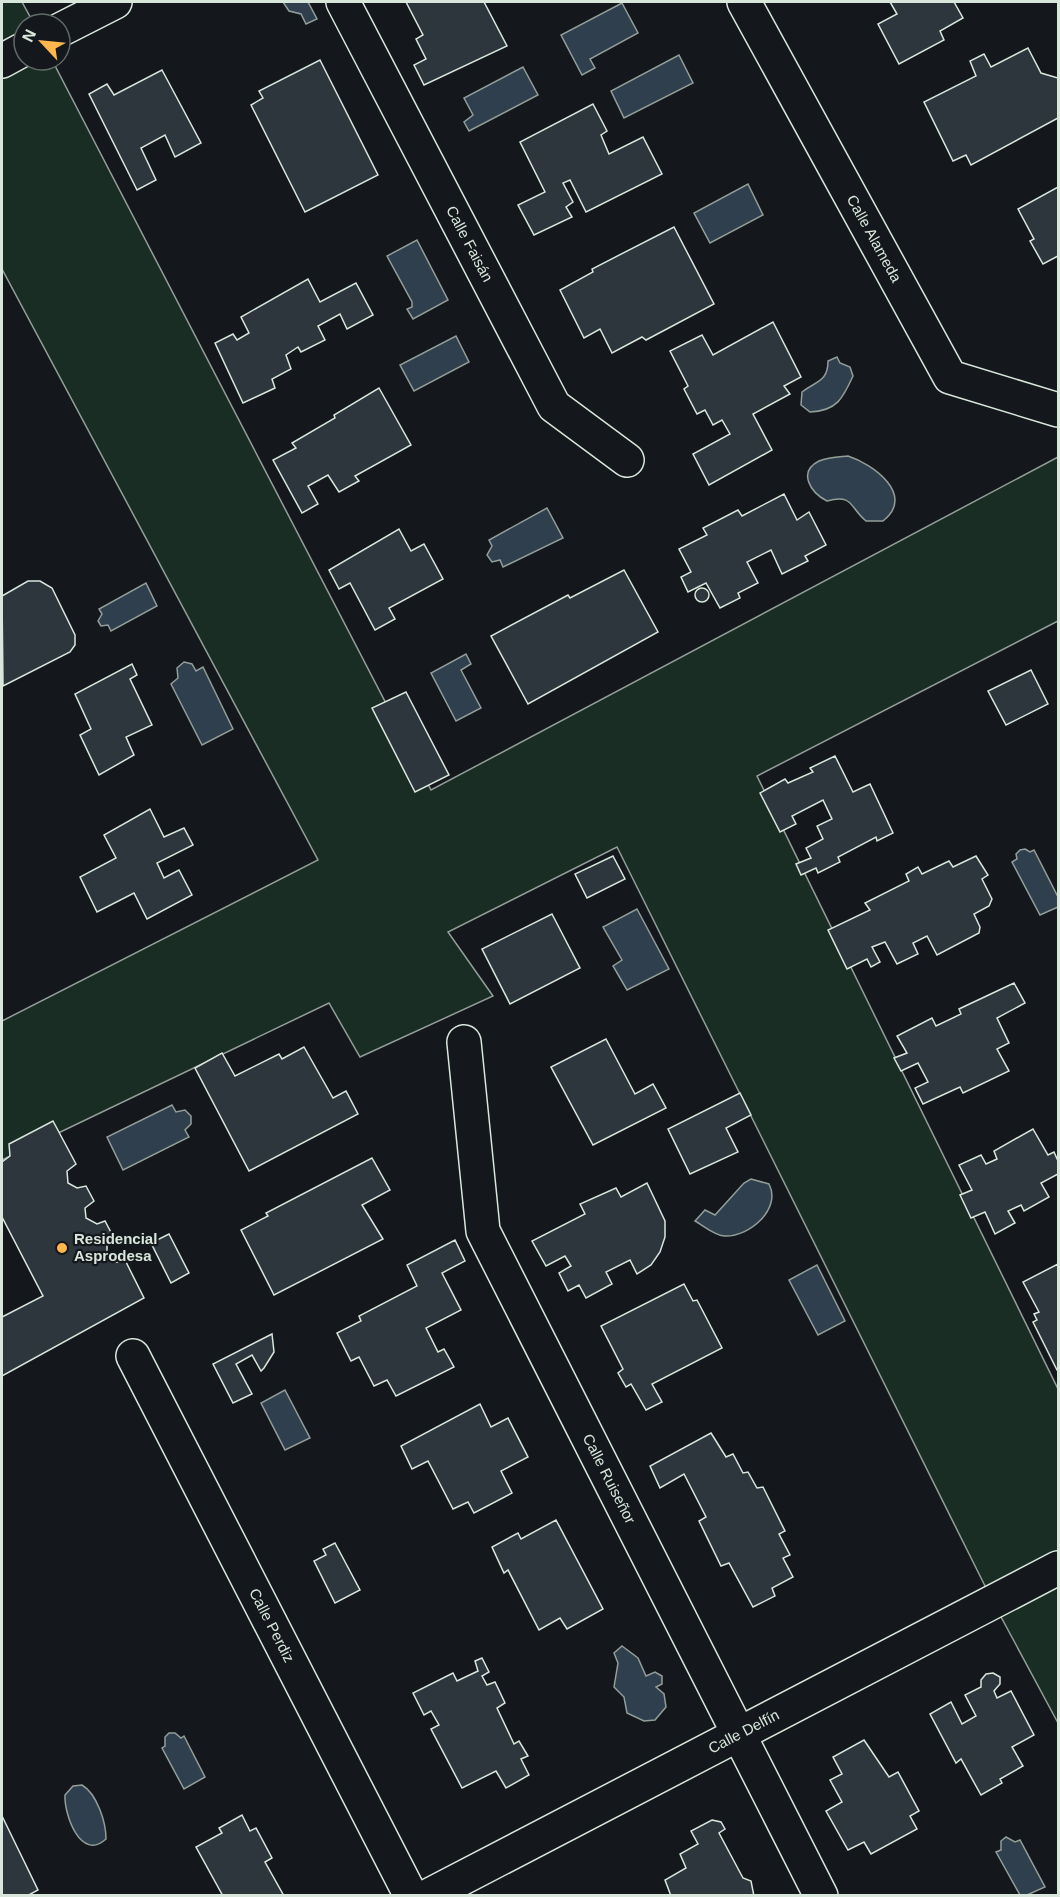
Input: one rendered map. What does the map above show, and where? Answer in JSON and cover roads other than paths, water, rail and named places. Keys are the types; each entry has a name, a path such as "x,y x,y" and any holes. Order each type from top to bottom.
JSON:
{"street":[{"path":"72,24 115,2"},
{"name":"Calle Faisán","path":"344,2 554,406 627,460"},
{"name":"Calle Alameda","path":"744,2 950,377 1059,410"},
{"name":"Calle Ruiseñor","path":"464,1042 483,1231 821,1896"},
{"name":"Calle Perdiz","path":"134,1356 411,1896"},
{"name":"Calle Delfín","path":"428,1896 1059,1568"}],"water":[{"path":"283,2 308,2 317,19 306,24 301,14 289,11"},
{"path":"622,3 638,33 590,59 595,68 582,75 561,35"},
{"path":"679,55 693,83 624,118 611,91"},
{"path":"523,67 538,95 469,131 464,122 473,115 464,98"},
{"path":"748,184 763,215 710,243 694,213"},
{"path":"417,240 448,300 413,319 407,309 412,307 412,302 387,256"},
{"path":"456,336 469,362 414,391 400,365"},
{"path":"837,357 840,363 850,367 853,376 838,402 827,409 810,412 801,405 802,392 823,377 828,361"},
{"path":"848,456 879,473 893,491 895,501 892,511 883,521 866,521 847,501 836,499 827,501 812,488 808,476 812,466 826,459"},
{"path":"547,508 563,538 503,567 500,560 492,562 487,555 492,546 489,540"},
{"path":"146,583 157,606 111,631 108,625 101,626 98,621 102,614 99,609"},
{"path":"466,654 471,664 461,670 481,708 456,721 431,673"},
{"path":"184,662 192,664 196,671 203,667 233,729 202,745 171,684 178,678 177,668"},
{"path":"1025,849 1030,852 1034,850 1058,897 1058,907 1040,915 1012,862 1017,859 1016,854 1020,850"},
{"path":"637,909 669,969 627,990 613,966 622,960 603,927"},
{"path":"172,1105 176,1112 185,1110 191,1116 191,1124 185,1130 189,1137 123,1170 107,1137"},
{"path":"751,1179 769,1184 772,1193 767,1212 753,1227 734,1235 721,1236 695,1221 705,1210 715,1215 744,1183"},
{"path":"817,1265 845,1321 818,1335 789,1280"},
{"path":"285,1390 310,1438 285,1450 261,1403"},
{"path":"622,1646 638,1658 646,1676 655,1672 662,1676 662,1684 656,1687 664,1694 666,1707 655,1720 644,1721 627,1713 624,1697 614,1687 618,1663 614,1653"},
{"path":"169,1733 175,1733 181,1738 184,1736 205,1777 184,1789 162,1748 165,1746 165,1737"},
{"path":"82,1785 92,1795 100,1809 104,1825 106,1839 97,1845 89,1845 82,1840 67,1814 65,1795 73,1786"},
{"path":"1006,1837 1015,1842 1020,1840 1045,1887 1027,1895 1020,1895 996,1852 1001,1850 1001,1841"}],"place":[{"name":"Residencial Asprodesa","path":"62,1248"}]}
